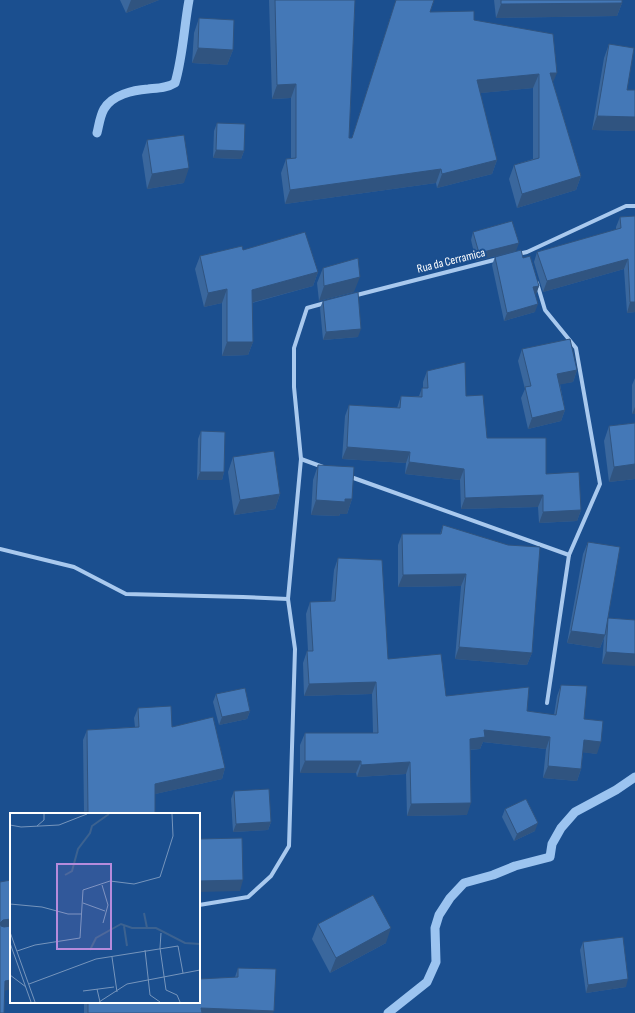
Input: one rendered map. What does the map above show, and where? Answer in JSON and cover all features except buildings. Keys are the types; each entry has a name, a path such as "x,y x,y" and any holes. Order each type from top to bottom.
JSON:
{"street":[{"path":"512,255 527,252 626,206 635,206"},
{"path":"527,252 529,259"},
{"name":"Rua da Cerramica","path":"345,298 504,257"},
{"path":"536,281 545,310 576,348 600,484 569,555 547,703"},
{"path":"200,905 248,897 271,876 289,846 295,649 288,599 301,459 294,387 294,348 307,308 330,302"},
{"path":"301,459 331,470"},
{"path":"346,475 569,555"},
{"path":"0,549 74,567 126,594 288,599"}],"waterway":[{"path":"97,133 104,109 112,100 130,92 162,88 175,83 182,52 189,0"},
{"path":"388,1013 427,982 436,962 435,928 439,915 450,898 464,883 493,875 515,866 550,857 552,844 561,828 575,812 616,790 635,777"}]}
